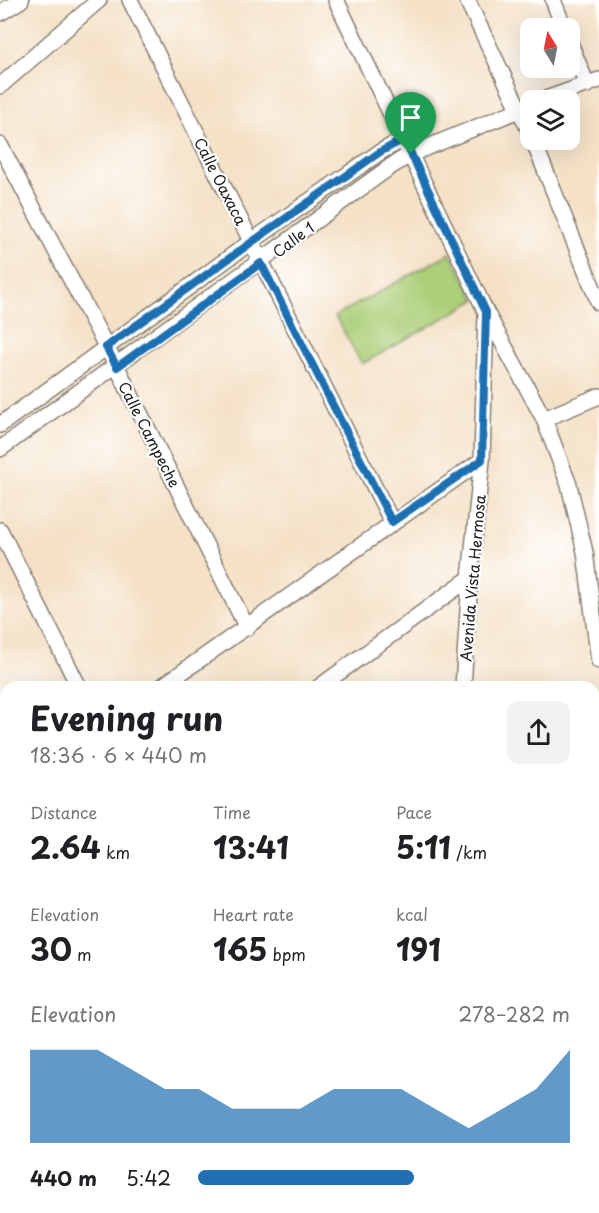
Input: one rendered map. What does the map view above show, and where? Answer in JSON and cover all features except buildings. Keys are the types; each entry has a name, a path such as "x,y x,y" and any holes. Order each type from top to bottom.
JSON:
{"street":[{"path":"0,13 21,0"},
{"path":"0,86 99,0"},
{"name":"Calle Oaxaca","path":"130,0 392,522"},
{"name":"Avenida Vista Hermosa","path":"336,0 486,312 482,460 470,578 463,681"},
{"path":"468,0 520,96"},
{"path":"553,0 560,18"},
{"path":"571,90 593,82 580,60"},
{"name":"Calle 1","path":"0,449 411,154 520,109"},
{"name":"Calle 1","path":"0,426 252,242 380,152 404,139"},
{"name":"Calle Campeche","path":"0,145 117,367 247,628"},
{"path":"537,150 599,303"},
{"path":"486,312 544,418 569,485 585,552 599,661"},
{"path":"544,418 599,396"},
{"path":"170,681 482,460"},
{"path":"0,530 76,681"},
{"path":"327,681 470,578"}],"green space":[{"path":"450,253 476,300 362,364 335,316"}],"route":[{"path":"404,139 411,154 486,312 482,460 392,522 261,263 117,367 106,347 380,152 404,139"}]}
